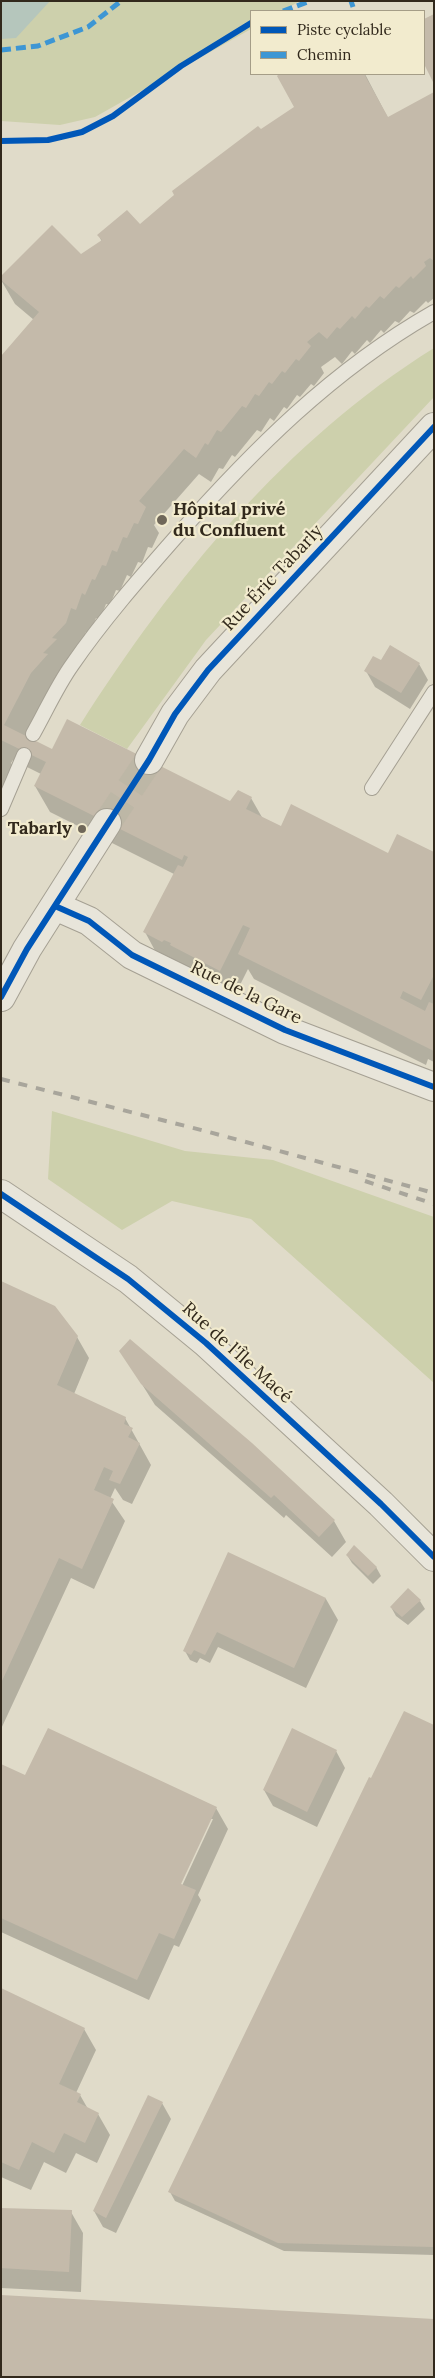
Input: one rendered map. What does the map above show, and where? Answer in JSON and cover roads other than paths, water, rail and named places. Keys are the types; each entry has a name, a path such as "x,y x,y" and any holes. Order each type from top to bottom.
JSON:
{"street":[{"name":"Rue Éric Tabarly","path":"149,760 175,714 208,670 434,427"},
{"path":"1,997 27,949 108,823"},
{"name":"Rue de la Gare","path":"55,906 89,921 132,955 285,1030 434,1087"},
{"name":"Rue de l'Île Macé","path":"1,1194 128,1280 206,1343 381,1504 434,1557"}],"lane":[{"path":"33,734 71,666 148,568 223,483 306,402 369,354 434,312"},
{"path":"372,788 434,692"},
{"path":"1,809 24,755"}],"tunnel":[{"path":"107,823 149,760"}],"railway":[{"path":"1,1079 209,1132 434,1193"},
{"path":"365,1181 434,1204"}],"place":[{"name":"Hôpital privé du Confluent","path":"162,520"},
{"name":"Tabarly","path":"82,829"}]}
